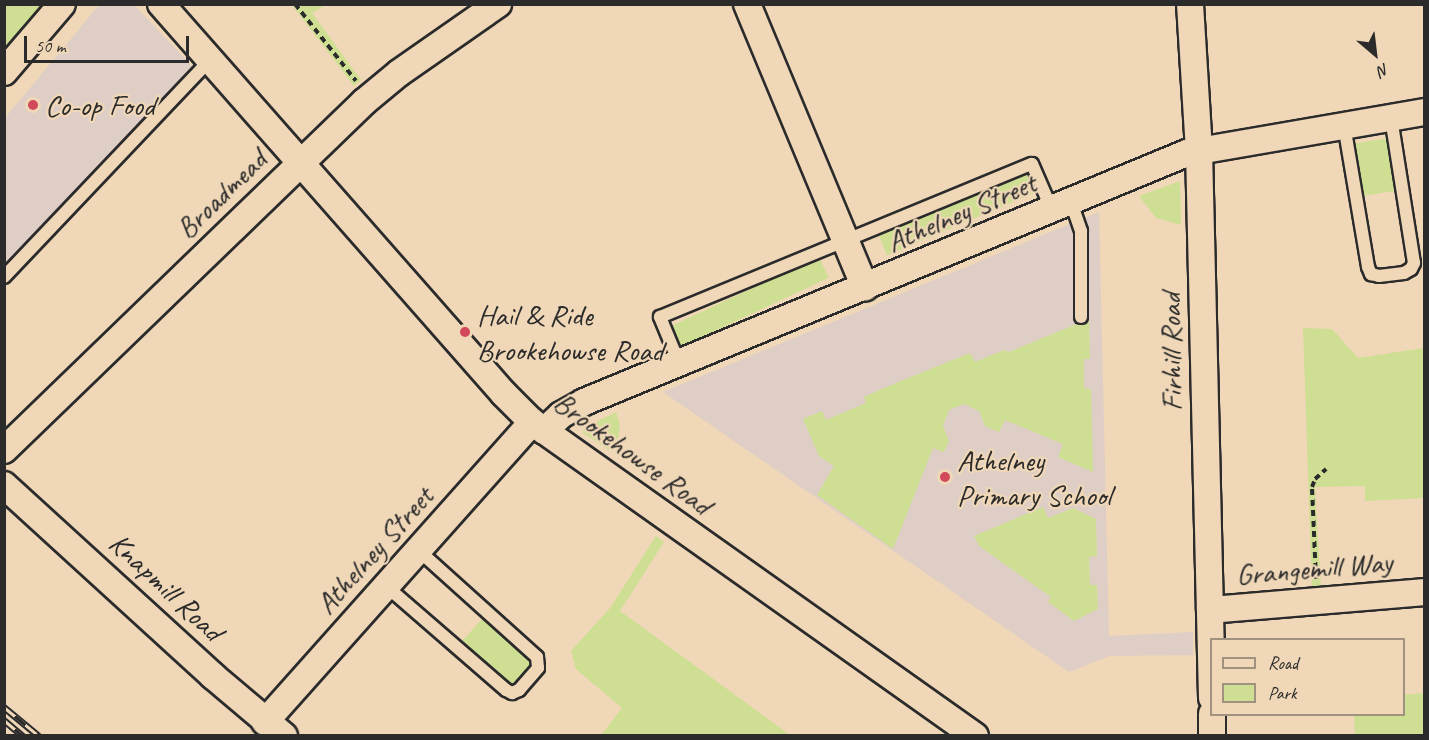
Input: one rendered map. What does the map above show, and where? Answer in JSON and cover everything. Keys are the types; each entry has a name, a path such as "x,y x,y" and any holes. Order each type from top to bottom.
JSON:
{"street":[{"path":"4,72 62,4"},
{"name":"Brookehowse Road","path":"161,4 300,163 538,427 974,735"},
{"name":"Broadmead","path":"4,450 369,98 498,4"},
{"path":"747,4 865,287"},
{"name":"Firhill Road","path":"1190,4 1199,150 1211,638"},
{"name":"Athelney Street","path":"275,729 386,586 418,550 538,427 570,409 1199,150 1425,112"},
{"name":"Knapmill Road","path":"4,484 275,729"},
{"name":"Grangemill Way","path":"1210,610 1425,592"},
{"path":"1212,716 1212,735"}],"lane":[{"path":"4,277 210,60"},
{"path":"1344,125 1368,267 1371,274 1379,276 1404,273 1411,269 1414,263 1391,117"},
{"path":"678,363 660,318 1032,164 1081,231 1081,317"},
{"path":"386,586 506,690 512,693 519,690 538,668 537,657 418,550"}],"path":[{"path":"295,4 369,98"},
{"path":"1316,589 1312,487 1315,479 1326,469"}],"shaded area":[{"path":"100,4 134,5 192,66 5,265 5,118"},
{"name":"Athelney Primary School","path":"1099,212 1109,636 1193,632 1193,655 1109,656 1069,672 663,392"}],"green space":[{"path":"5,5 49,5 5,56"},
{"path":"292,5 325,5 312,13 361,80 354,86"},
{"path":"1390,138 1398,190 1361,196 1352,144"},
{"path":"1029,170 1038,191 887,255 878,234"},
{"path":"1180,181 1181,225 1156,218 1139,196"},
{"path":"819,257 829,278 676,349 667,328"},
{"path":"1089,319 1090,359 1084,359 1084,388 1091,389 1093,472 1058,457 1063,444 1005,420 999,432 985,426 979,411 964,404 949,410 943,426 949,441 944,452 933,448 893,549 817,495 834,466 819,456 803,419 822,411 826,420 866,403 864,397 879,390 970,353 975,362 1004,350 1009,352"},
{"path":"1303,328 1332,329 1358,358 1424,348 1424,498 1365,501 1365,486 1315,487 1321,588 1312,589"},
{"path":"616,412 620,425 618,439 609,450 583,433 584,428"},
{"path":"1043,507 1048,518 1073,508 1096,519 1097,556 1089,557 1090,585 1097,585 1098,609 1074,621 1048,602 1051,597 979,546 974,536"},
{"path":"656,536 664,542 620,611 790,735 601,735 622,708 576,669 571,651 610,608"},
{"path":"485,616 533,659 534,667 517,687 508,686 460,643"},
{"path":"1424,693 1424,735 1355,735 1354,716 1405,716 1405,695"}],"railway":[{"path":"4,707 39,736"},
{"path":"4,720 23,736"}],"place":[{"name":"Co-op Food","path":"33,105"},
{"name":"Hail & Ride Brookehowse Road","path":"465,332"},
{"name":"Athelney Primary School","path":"945,477"}]}
